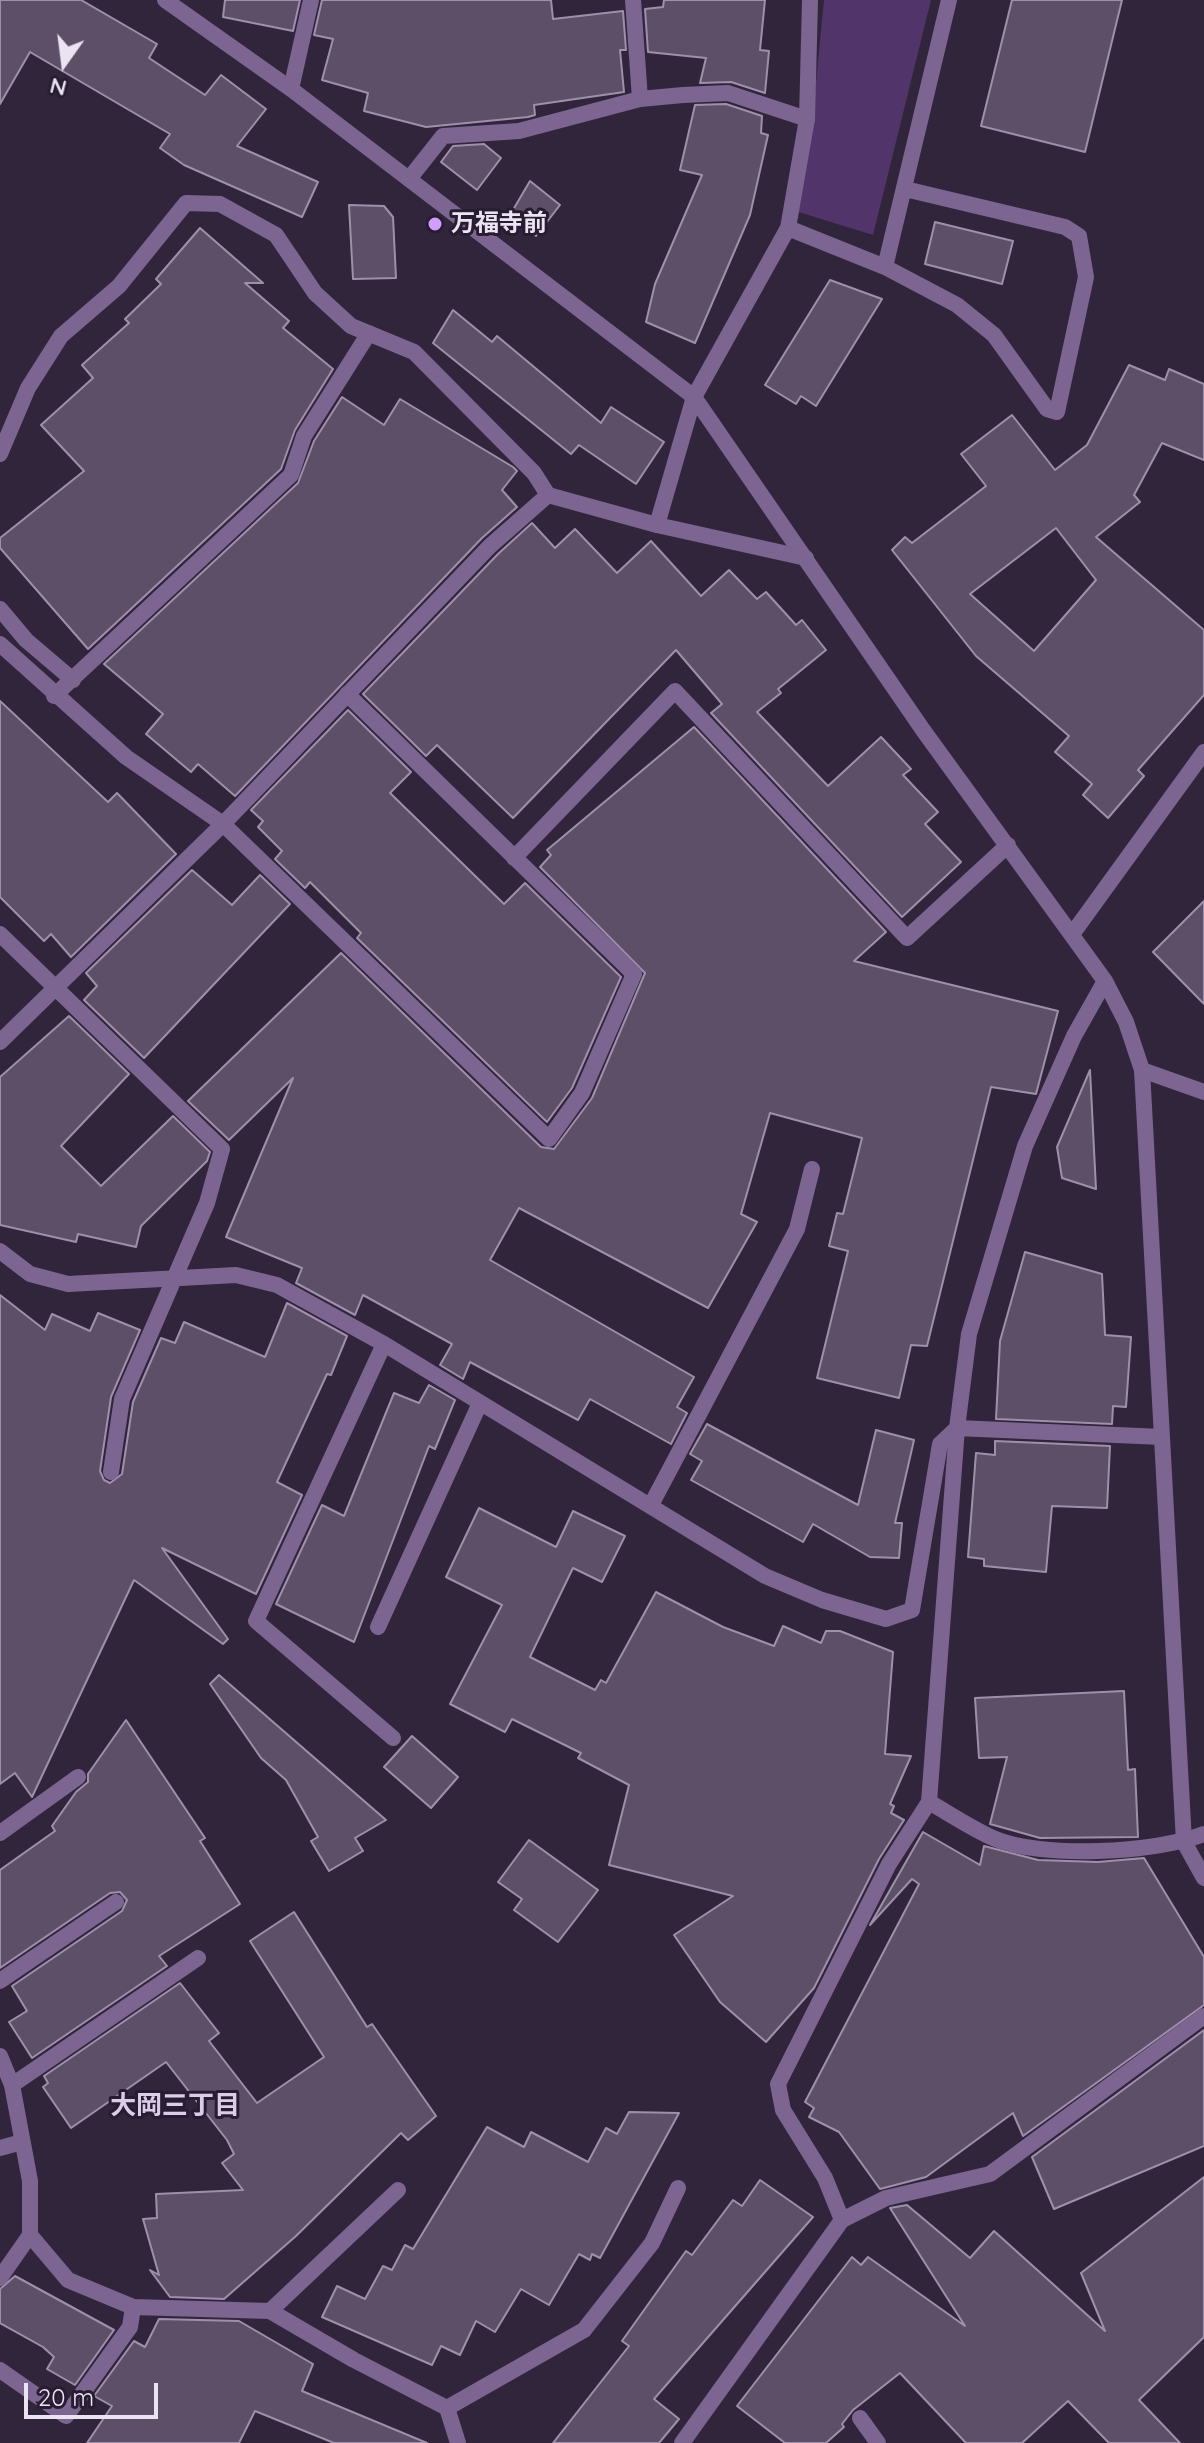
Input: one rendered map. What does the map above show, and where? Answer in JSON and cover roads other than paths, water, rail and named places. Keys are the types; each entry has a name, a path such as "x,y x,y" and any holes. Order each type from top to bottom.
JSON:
{"street":[{"path":"165,0 291,89 694,397 923,730 1105,981 1126,1022 1142,1070 1184,1842 1204,1878"},
{"path":"291,89 311,0"},
{"path":"633,0 640,99"},
{"path":"657,525 694,397 788,228 807,119 810,0"},
{"path":"885,267 949,0"},
{"path":"409,179 443,136 519,131 640,99 728,93 807,119"},
{"path":"788,228 885,267 957,305 994,335 1047,409 1057,412 1086,277 1079,236 1065,227 905,189"},
{"path":"0,454 28,388 61,336 119,286 186,203 220,204 276,235 315,293 351,326 414,352 534,473 548,495 657,525 806,558"},
{"path":"54,696 244,515 291,475 304,436 369,333"},
{"path":"0,1042 223,824 490,546 548,495"},
{"path":"0,609 26,640 73,680"},
{"path":"0,644 54,696 126,757 223,824 549,1139 582,1093 634,974 347,694"},
{"path":"514,858 675,691 907,938 1008,845"},
{"path":"1073,933 1204,752"},
{"path":"0,934 222,1149 207,1203 122,1399 111,1472"},
{"path":"842,2220 825,2178 783,2110 778,2084 889,1864 929,1802 957,1428 969,1334 1025,1146 1074,1036 1105,981"},
{"path":"1142,1070 1204,1092"},
{"path":"651,1505 797,1229 812,1169"},
{"path":"0,1251 30,1274 68,1284 236,1275 277,1285 384,1344 765,1576 822,1600 886,1619 912,1610 940,1444 957,1428 1162,1437"},
{"path":"384,1344 256,1621 393,1738"},
{"path":"378,1627 480,1403"},
{"path":"0,1833 78,1777"},
{"path":"929,1802 994,1839 1033,1850 1080,1851 1184,1842 1204,1834"},
{"path":"0,1981 116,1902"},
{"path":"12,2085 198,1958"},
{"path":"682,2443 842,2220 886,2198 990,2174 1204,2016"},
{"path":"0,2056 12,2085 30,2181 30,2235 0,2278"},
{"path":"0,2148 22,2142"},
{"path":"447,2408 584,2330 652,2243 678,2188"},
{"path":"270,2311 398,2190"},
{"path":"30,2235 68,2280 133,2307 270,2311 354,2360 447,2408 458,2443"},
{"path":"0,2370 66,2416 130,2327 133,2307"},
{"path":"860,2418 878,2443"}],"place":[{"name":"万福寺前","path":"435,224"}],"district":[{"name":"大岡三丁目","path":"175,2106"}]}
